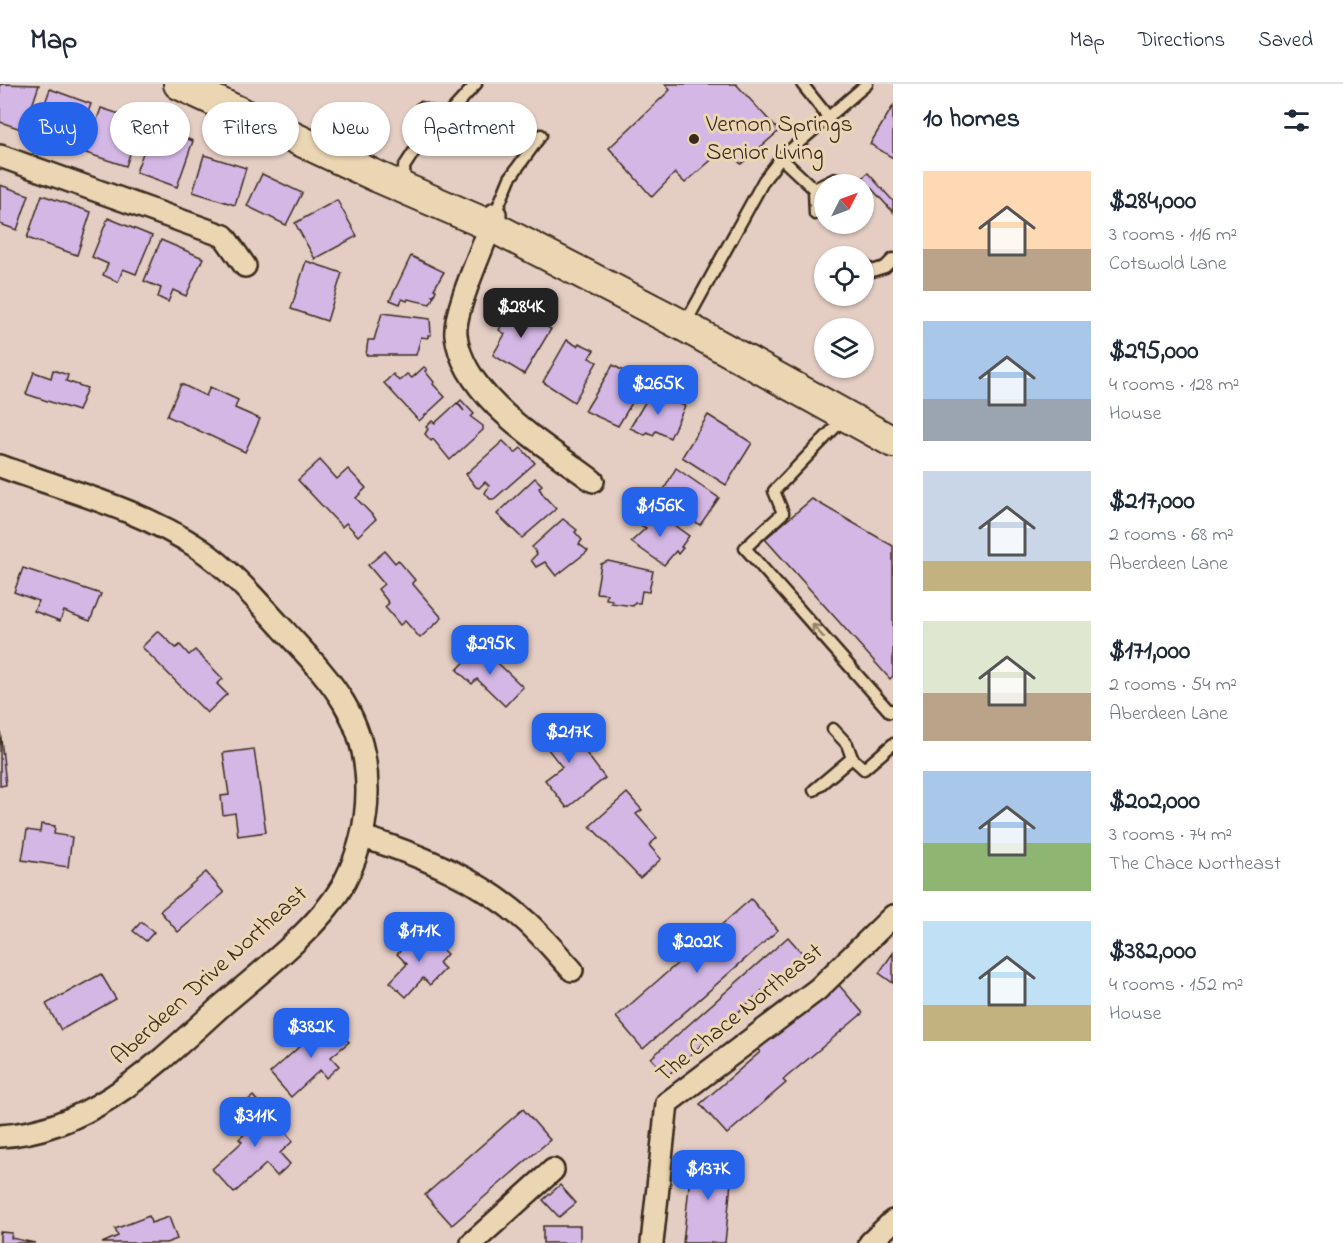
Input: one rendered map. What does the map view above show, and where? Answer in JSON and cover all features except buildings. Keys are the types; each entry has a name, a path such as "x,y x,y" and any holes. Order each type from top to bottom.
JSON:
{"main road":[{"path":"179,84 406,188 493,220 893,442"}],"street":[{"path":"0,156 224,236 245,266"},
{"path":"493,220 464,297 455,334 468,371 497,407 593,481"},
{"name":"Aberdeen Drive Northeast","path":"0,466 151,522 201,549 249,591 325,676 345,704 359,736 366,770 368,804 363,837 345,882 314,922 146,1075 84,1114 19,1135 0,1136"},
{"path":"363,837 419,854 479,886 528,923 572,970"},
{"name":"The Chace Northeast","path":"652,1243 667,1103 818,988 893,916"},
{"path":"479,1240 553,1170"},
{"path":"870,1243 893,1221"}],"lane":[{"path":"459,102 476,84"},
{"path":"802,84 829,118"},
{"path":"684,326 764,180 781,158 867,84"},
{"path":"493,220 510,178 541,135"},
{"path":"406,188 404,167 410,156"},
{"path":"781,158 814,189"},
{"path":"874,270 885,267 893,259"},
{"path":"846,416 774,491 783,513 745,548 856,676 890,712 893,710"},
{"path":"833,729 847,744 852,758 864,770 893,744"},
{"path":"814,790 852,758"}],"place":[{"name":"Vernon Springs Senior Living","path":"694,139"}]}
